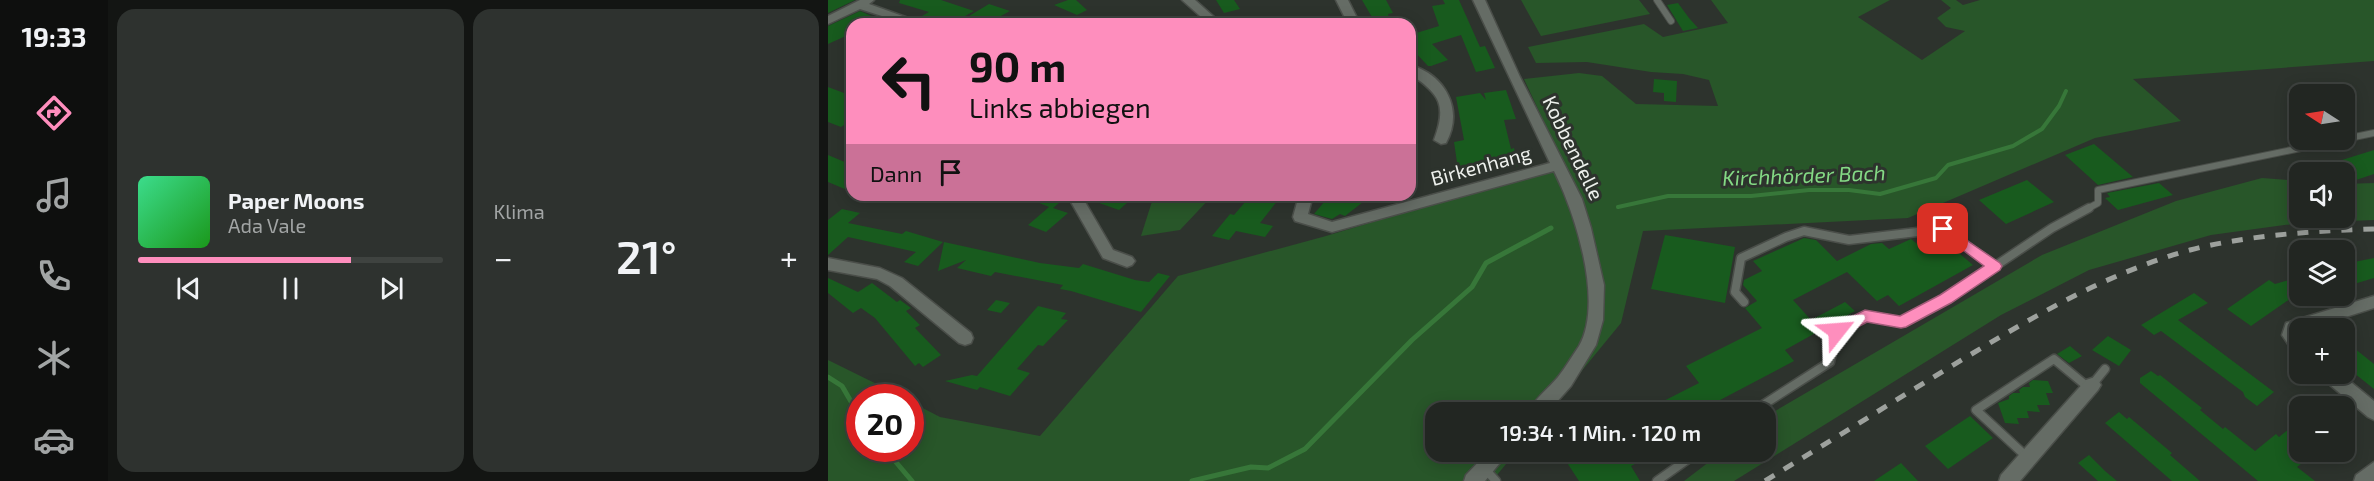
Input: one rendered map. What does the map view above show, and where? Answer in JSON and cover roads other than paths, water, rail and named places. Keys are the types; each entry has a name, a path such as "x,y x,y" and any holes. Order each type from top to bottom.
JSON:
{"street":[{"path":"1188,0 1209,18"},
{"path":"1342,0 1350,18"},
{"name":"Kobbendelle","path":"1479,0 1575,199 1584,228 1596,285 1593,331 1579,362 1545,402"},
{"path":"828,21 864,2 904,18"},
{"path":"1416,72 1436,84 1443,96 1448,111 1447,124 1441,140"},
{"name":"Birkenhang","path":"1304,201 1300,217 1332,227 1557,165"},
{"path":"1077,201 1108,254 1126,261"},
{"path":"828,264 880,274 896,282 965,338"},
{"path":"2324,318 2374,302"},
{"path":"2341,384 2374,412"},
{"path":"2008,481 2090,387"},
{"path":"1484,477 1494,462"},
{"path":"2363,481 2374,471"}],"lane":[{"path":"1657,0 1671,21"},
{"path":"1768,402 1830,362 1837,331 1865,316 1901,322 1946,299 2052,228 2098,203 2098,190 2374,133"},
{"path":"1744,302 1735,292 1741,258 1793,234 1810,231 1851,242 1863,238 1943,229 1995,266"},
{"path":"2028,458 1976,410 2054,359 2090,387 2105,369"},
{"path":"1657,481 1684,462"}],"waterway":[{"name":"Kirchhörder Bach","path":"1618,207 1668,196 1751,196 1809,190 1849,190 1880,194 1936,178 1948,165 2013,146 2042,129 2059,106 2066,91"},
{"name":"Kirchhörder Bach","path":"1192,481 1251,467 1268,468 1305,449 1412,340 1472,287 1486,263 1551,228"},
{"name":"Kirchhörder Bach","path":"828,377 842,386 846,393"},
{"name":"Kirchhörder Bach","path":"896,462 912,481"}],"railway":[{"path":"1765,481 2007,333 2066,300 2126,272 2190,250 2258,237 2374,229"}]}
